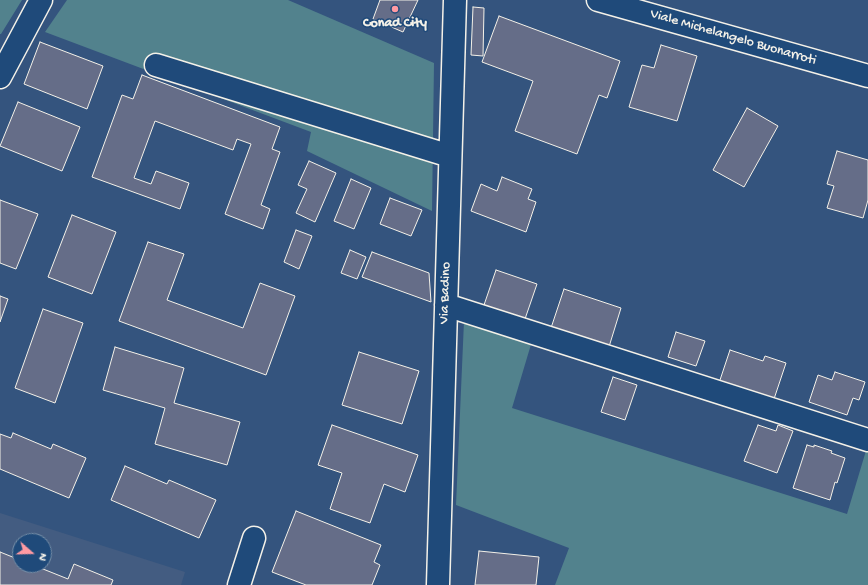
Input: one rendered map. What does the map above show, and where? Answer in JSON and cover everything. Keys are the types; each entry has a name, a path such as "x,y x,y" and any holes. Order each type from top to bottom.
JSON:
{"street":[{"path":"0,77 41,0"},
{"name":"Via Badino","path":"438,585 455,0"},
{"name":"Viale Michelangelo Buonarroti","path":"598,0 868,76"},
{"path":"156,65 450,156"},
{"path":"446,306 868,440"},
{"path":"239,585 254,538"}],"shaded area":[{"path":"0,513 185,572 181,585 0,585"}],"green space":[{"path":"0,0 22,0 1,34 0,34"},
{"path":"67,0 288,0 434,63 432,211 307,151 311,132 45,32"},
{"path":"464,321 532,341 512,408 847,514 868,444 868,585 555,585 569,548 456,505"}],"building":[{"name":"Conad City","path":"380,0 418,0 403,32 373,19"},
{"path":"473,7 484,8 483,56 471,55"},
{"path":"499,16 620,61 607,98 599,95 577,154 515,131 533,81 482,62"},
{"path":"40,42 103,66 87,109 24,84"},
{"path":"661,45 697,56 677,121 629,107 642,65 654,68"},
{"path":"142,75 280,127 272,149 280,152 261,205 270,209 263,229 225,214 251,144 237,139 233,150 155,121 134,178 151,184 156,171 189,183 180,209 92,177 122,95 133,99"},
{"path":"18,102 80,127 62,171 0,146"},
{"path":"747,108 778,126 744,187 713,170"},
{"path":"837,151 868,160 868,200 863,218 827,208 834,186 827,184"},
{"path":"309,161 336,173 315,222 296,213 307,189 298,185"},
{"path":"502,177 532,189 528,199 536,202 526,232 471,211 481,184 497,191"},
{"path":"351,179 371,188 354,229 334,221"},
{"path":"390,198 422,210 411,236 380,224"},
{"path":"0,200 38,214 16,269 0,263"},
{"path":"72,215 116,232 92,294 48,277"},
{"path":"296,230 312,236 299,269 284,262"},
{"path":"148,242 184,254 167,300 243,328 260,283 295,296 266,375 119,321"},
{"path":"350,250 366,257 357,279 341,273"},
{"path":"372,252 429,273 431,302 362,277"},
{"path":"496,270 537,284 525,319 484,305"},
{"path":"564,289 621,308 608,350 550,331"},
{"path":"0,296 8,299 0,322"},
{"path":"43,309 83,323 55,403 15,388"},
{"path":"676,332 705,341 696,366 668,357"},
{"path":"115,347 184,368 174,403 240,422 227,465 155,444 165,408 103,390"},
{"path":"730,350 763,361 765,356 786,363 774,399 719,383"},
{"path":"359,352 419,371 402,424 342,405"},
{"path":"835,372 865,382 859,400 853,398 847,415 809,402 818,375 832,380"},
{"path":"613,377 637,385 625,420 601,412"},
{"path":"332,425 418,455 405,492 384,484 370,523 330,509 342,473 318,465"},
{"path":"758,425 776,431 778,425 793,431 777,473 744,461"},
{"path":"13,433 51,449 53,444 86,458 69,498 0,469 0,434 11,438"},
{"path":"807,445 814,447 814,445 832,451 831,453 845,458 837,483 835,482 830,500 793,488"},
{"path":"125,466 167,484 169,480 216,500 199,538 111,500"},
{"path":"296,511 381,545 374,562 380,565 372,585 306,585 272,572"},
{"path":"479,551 539,557 536,585 475,585"},
{"path":"0,552 12,557 12,573 52,573 68,579 74,564 113,580 111,585 0,585"}],"place":[{"name":"Conad City","path":"395,9"}]}
